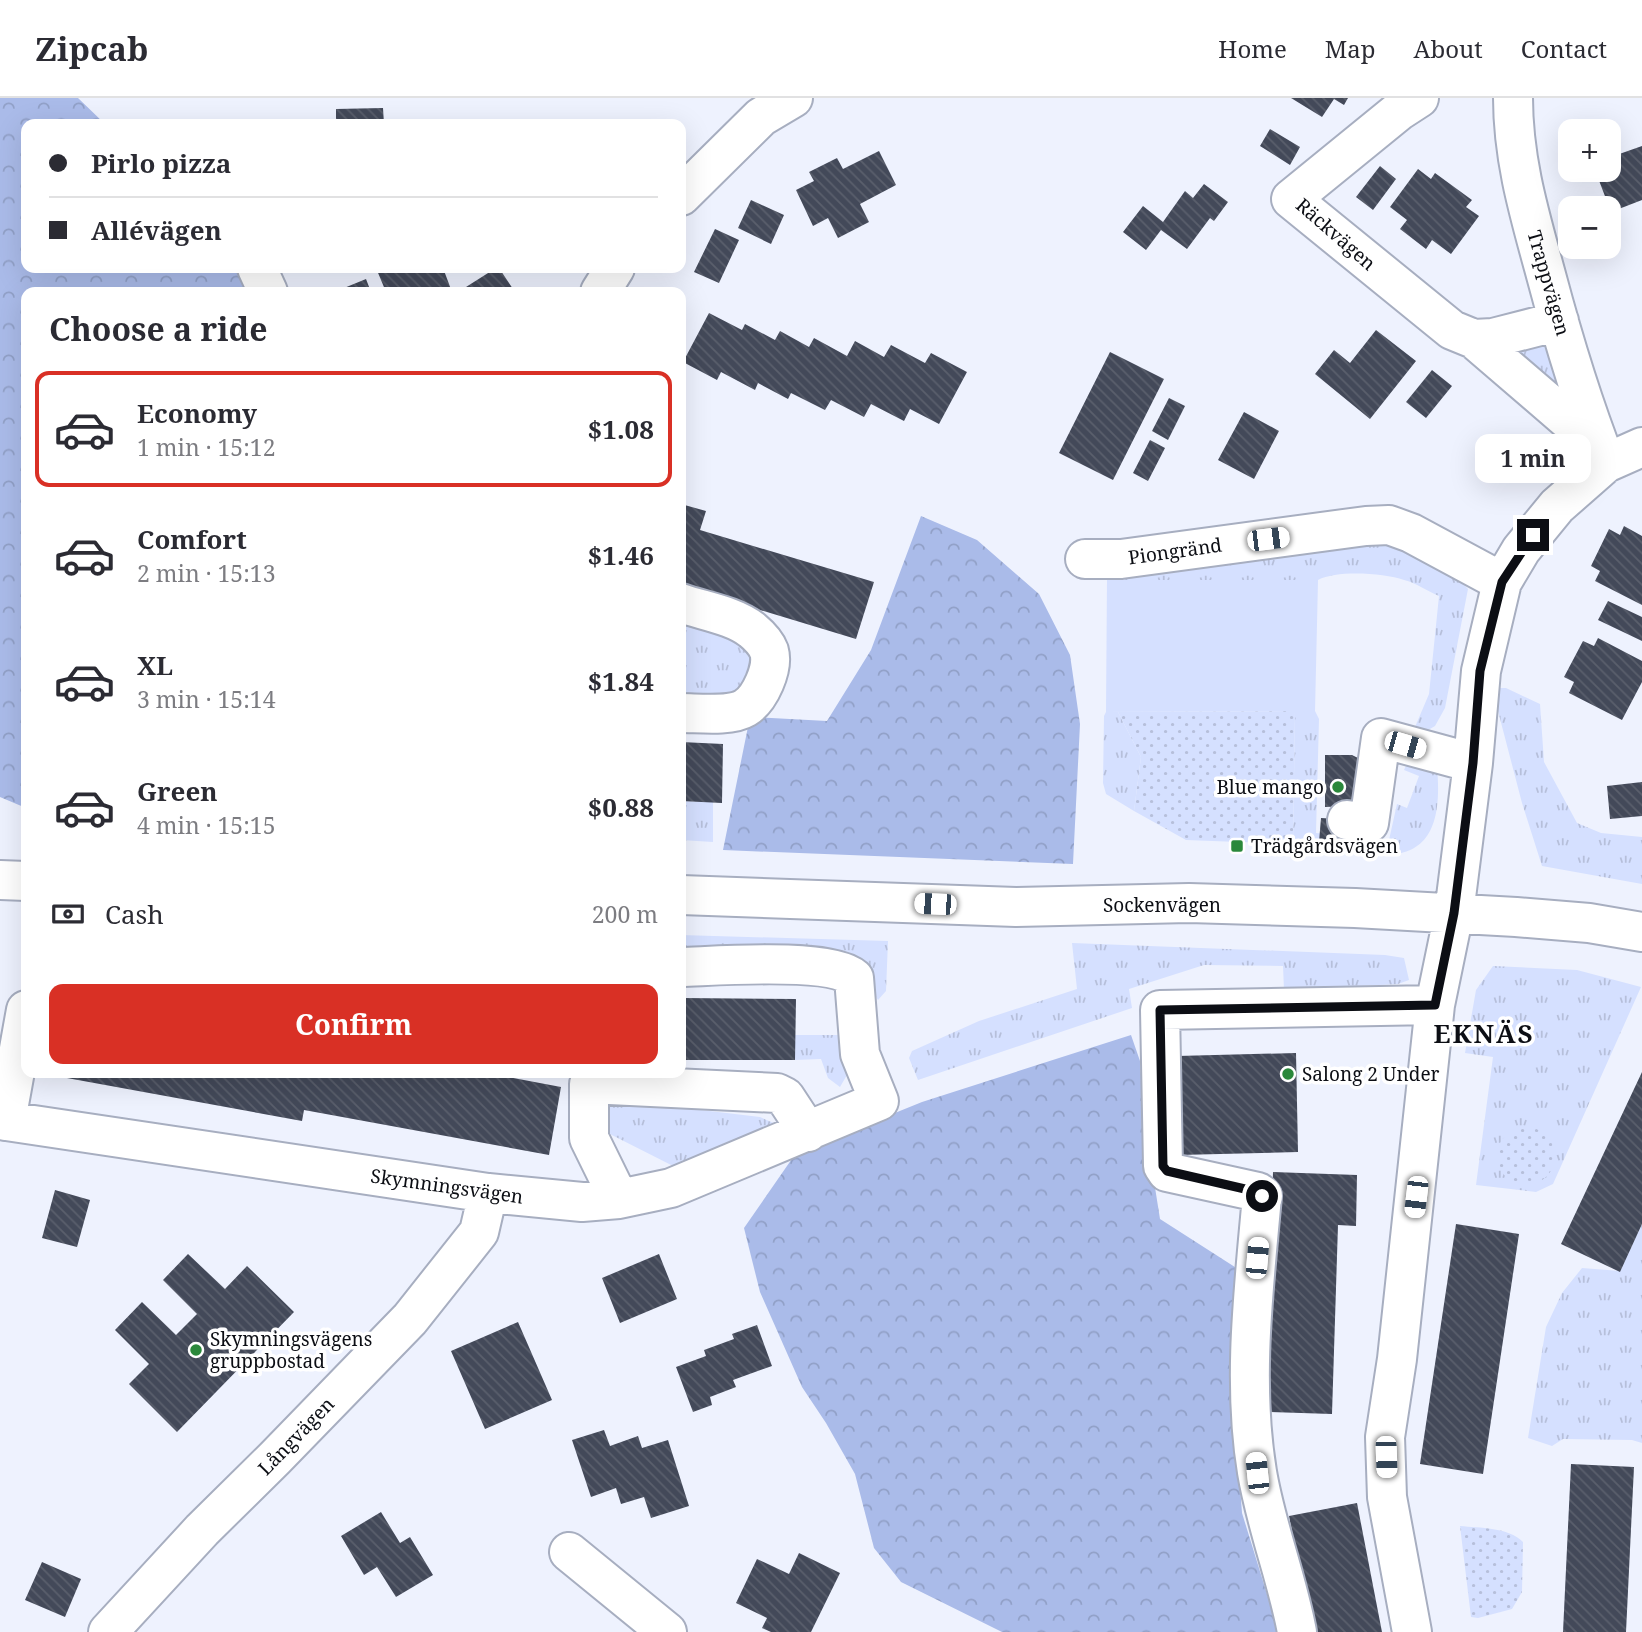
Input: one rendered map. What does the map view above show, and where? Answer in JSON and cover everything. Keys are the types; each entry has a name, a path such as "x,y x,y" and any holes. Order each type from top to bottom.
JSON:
{"street":[{"path":"686,191 761,117 793,98"},
{"name":"Räckvägen","path":"1419,98 1399,111 1291,199 1452,330 1474,339 1567,419 1590,422"},
{"name":"Trappvägen","path":"1513,98 1515,152 1524,195 1559,321 1590,422 1606,463"},
{"path":"1474,339 1493,338 1559,321"},
{"path":"1412,1632 1387,1497 1385,1437 1399,1346 1435,1005 1454,913 1473,763 1480,671 1502,582 1521,550 1557,506 1606,463 1642,447"},
{"name":"Piongränd","path":"1084,559 1121,559 1366,526 1389,526 1411,533 1502,582"},
{"path":"686,605 736,621 751,629 768,650 770,662 761,689 744,709 717,714 686,713"},
{"path":"1347,820 1369,823 1381,738 1473,763"},
{"path":"0,880 21,881"},
{"name":"Sockenvägen","path":"686,895 1016,906 1189,904 1454,913 1589,923 1642,932"},
{"name":"Skymningsvägen","path":"3,1120 488,1193 582,1202 619,1199 671,1188 879,1101 860,1054 854,978 849,974 816,965 686,967"},
{"path":"1297,1632 1257,1473 1250,1413 1252,1326 1262,1196 1258,1192 1167,1171 1163,1166 1160,1010 1435,1005"},
{"path":"3,1120 21,1034"},
{"path":"619,1199 589,1138 589,1084 777,1093 785,1097 808,1132"},
{"name":"Långvägen","path":"108,1632 202,1530 410,1319 479,1232 488,1193"},
{"path":"569,1552 667,1632"}],"green space":[{"path":"0,98 78,98 100,119 21,119 21,273 240,273 247,287 21,287 21,806 0,797"},
{"path":"1551,342 1572,416 1503,358"},
{"path":"921,516 977,540 1039,594 1070,655 1080,724 1073,864 723,850 750,717 827,721 871,650"},
{"path":"1357,543 1406,545 1452,572 1468,589 1445,708 1435,726 1423,733 1416,731 1415,727 1429,694 1439,596 1417,585 1373,574 1336,575 1318,580 1107,580 1156,562"},
{"path":"1107,580 1318,580 1315,711 1106,712"},
{"path":"686,613 757,645 742,699 686,705"},
{"path":"1492,688 1506,688 1540,704 1544,762 1577,823 1601,833 1642,837 1642,884 1542,866 1522,803"},
{"path":"1295,711 1315,711 1319,719 1316,833 1389,840 1397,804 1407,808 1419,776 1404,770 1410,757 1437,767 1437,805 1430,830 1417,846 1399,854 1377,855 1293,844"},
{"path":"1295,711 1293,844 1186,840 1134,811 1141,757 1118,712"},
{"path":"1106,712 1118,712 1141,757 1134,811 1106,794 1103,783"},
{"path":"686,801 713,802 713,842 686,840"},
{"path":"686,935 888,941 886,991 878,1000 859,970 686,960"},
{"path":"1072,943 1385,955 1404,958 1409,980 1398,984 1284,990 1283,966 1204,965 1129,989 1132,1008 918,1080 909,1058 912,1051 979,1021 1077,989"},
{"path":"1493,966 1577,970 1641,987 1553,1184 1536,1192 1476,1185 1493,1057 1465,1053 1476,990"},
{"path":"795,1035 851,1035 851,1068 840,1087 828,1078 821,1059 795,1060"},
{"path":"1131,1035 1140,1061 1144,1118 1160,1219 1238,1269 1233,1391 1242,1513 1271,1607 1283,1632 1002,1632 901,1582 874,1548 855,1474 802,1387 760,1292 744,1228 796,1153 922,1102"},
{"path":"600,1098 760,1117 778,1125 683,1171 596,1127"},
{"path":"1526,1127 1542,1132 1550,1140 1555,1156 1550,1172 1542,1180 1526,1185 1510,1180 1502,1172 1497,1156 1502,1140 1510,1132"},
{"path":"1642,1224 1642,1443 1632,1440 1563,1439 1552,1446 1528,1438 1546,1327 1562,1293 1582,1268 1620,1271"},
{"path":"1460,1526 1510,1533 1523,1542 1522,1592 1512,1609 1478,1618 1471,1617"}],"building":[{"path":"1291,98 1348,98 1344,105 1334,99 1322,117"},
{"path":"383,108 384,119 336,119 336,109"},
{"path":"1270,129 1300,147 1290,165 1260,146"},
{"path":"1642,146 1642,200 1621,208 1621,196 1605,196 1600,182 1621,182 1621,153"},
{"path":"879,151 896,185 860,204 869,222 838,238 828,218 813,226 796,190 814,181 809,172 837,158 843,169"},
{"path":"1380,166 1396,179 1373,210 1356,197"},
{"path":"1418,169 1431,179 1435,173 1472,200 1466,207 1479,216 1451,254 1432,240 1426,249 1400,229 1407,220 1390,207"},
{"path":"1204,184 1228,202 1214,221 1210,218 1187,249 1161,230 1146,250 1123,232 1143,206 1163,222 1185,191 1193,198"},
{"path":"751,200 784,215 771,244 738,228"},
{"path":"715,229 739,240 719,283 694,272"},
{"path":"378,273 445,273 450,287 384,287"},
{"path":"488,273 502,273 512,287 466,287"},
{"path":"366,279 369,287 346,287"},
{"path":"709,313 742,330 745,324 775,340 780,331 809,347 814,338 847,356 855,341 884,357 891,345 925,363 931,353 967,372 939,424 910,409 904,421 871,404 864,417 831,400 825,410 791,393 788,399 758,383 755,390 721,372 717,380 686,364 686,356"},
{"path":"1376,330 1416,361 1370,419 1315,374 1334,350 1350,363"},
{"path":"1110,352 1164,379 1113,480 1059,453"},
{"path":"1432,370 1452,386 1426,418 1406,402"},
{"path":"1169,398 1185,406 1168,440 1152,431"},
{"path":"1244,412 1279,431 1254,479 1218,460"},
{"path":"1150,440 1165,448 1148,481 1133,473"},
{"path":"686,505 706,511 700,530 874,582 856,639 686,588"},
{"path":"1624,526 1642,536 1642,605 1595,581 1600,571 1591,566 1609,529 1620,535"},
{"path":"1608,601 1642,617 1642,641 1598,620"},
{"path":"1598,638 1642,661 1642,682 1622,720 1569,693 1574,682 1564,677 1583,641 1594,646"},
{"path":"686,742 723,744 722,803 686,801"},
{"path":"1325,755 1352,755 1364,761 1355,806 1325,807"},
{"path":"1642,782 1642,816 1610,819 1607,786"},
{"path":"1321,818 1337,819 1335,843 1319,842"},
{"path":"686,998 796,999 795,1060 686,1060"},
{"path":"1296,1053 1298,1152 1179,1155 1177,1056"},
{"path":"1642,1072 1642,1224 1620,1272 1561,1244"},
{"path":"67,1078 513,1078 561,1087 549,1155 304,1110 302,1121"},
{"path":"1273,1172 1357,1175 1356,1226 1338,1225 1332,1414 1266,1412"},
{"path":"55,1190 90,1200 77,1247 42,1238"},
{"path":"1456,1224 1519,1234 1483,1474 1420,1464"},
{"name":"Skymningsvägens gruppbostad","path":"188,1254 225,1289 247,1266 294,1312 177,1432 129,1384 149,1364 115,1330 142,1302 176,1335 197,1314 163,1280"},
{"path":"659,1254 677,1299 620,1323 602,1278"},
{"path":"518,1322 552,1400 485,1429 451,1351"},
{"path":"757,1325 772,1366 733,1380 736,1387 710,1397 712,1405 693,1412 676,1367 706,1356 704,1350 734,1339 732,1334"},
{"path":"604,1430 610,1446 638,1436 642,1448 668,1440 689,1506 651,1518 644,1497 621,1504 616,1488 591,1497 572,1440"},
{"path":"1571,1464 1634,1467 1626,1632 1563,1632"},
{"path":"1357,1503 1382,1632 1312,1632 1289,1516"},
{"path":"381,1512 400,1543 410,1537 433,1575 396,1597 377,1567 364,1575 341,1536"},
{"path":"799,1553 840,1573 811,1632 771,1632 762,1628 767,1618 736,1603 757,1559 789,1574"},
{"path":"42,1562 81,1579 65,1617 25,1600"}],"place":[{"name":"Blue mango","path":"1338,787"},
{"name":"Trädgårdsvägen","path":"1237,846"},
{"name":"Salong 2 Under","path":"1288,1074"},
{"name":"Skymningsvägens gruppbostad","path":"196,1350"}],"district":[{"name":"EKNÄS","path":"1484,1033"}],"route":[{"path":"1262,1196 1258,1192 1167,1171 1163,1166 1160,1010 1435,1005 1454,913 1473,763 1480,671 1502,582 1533,535"}]}
